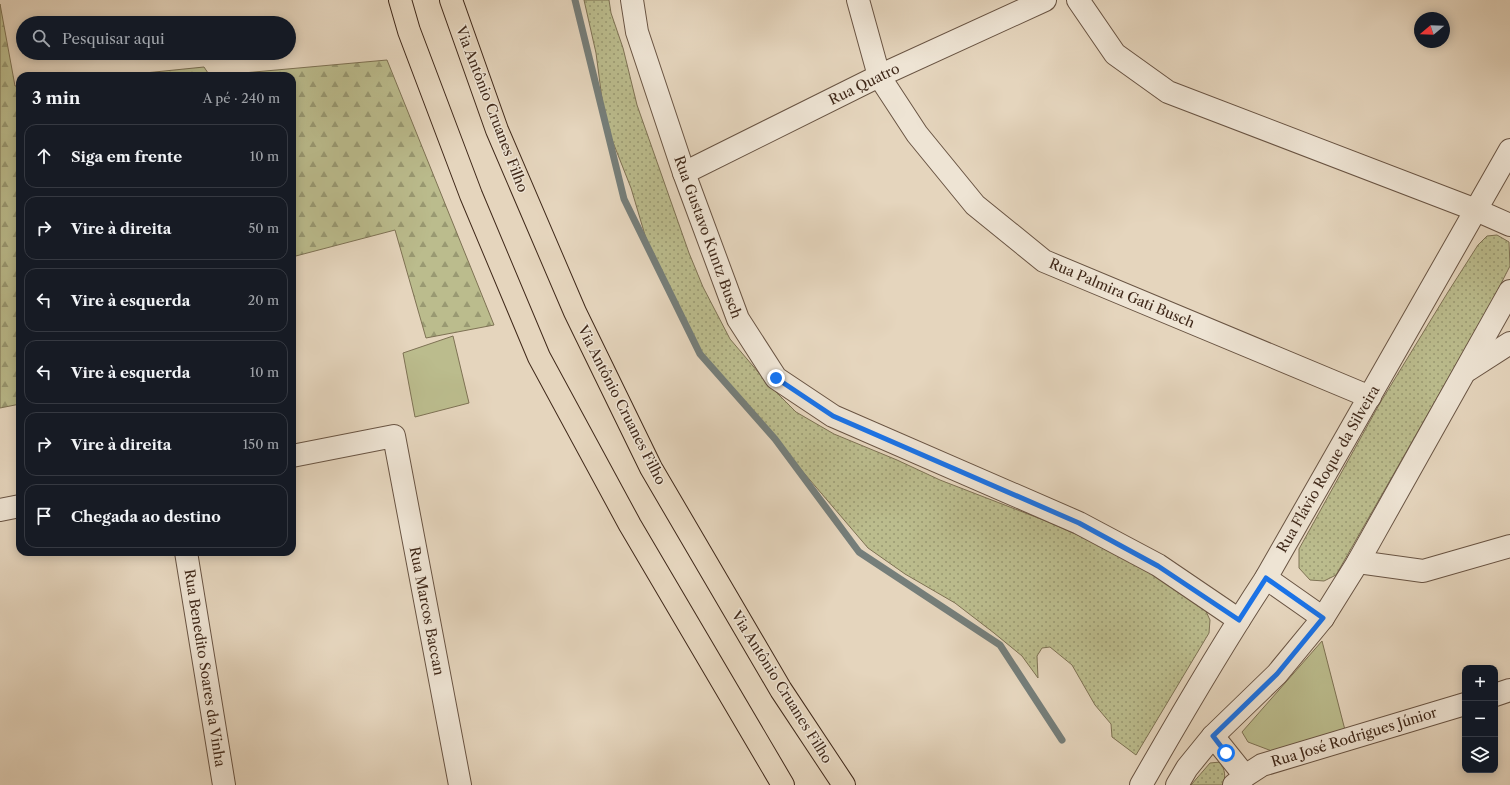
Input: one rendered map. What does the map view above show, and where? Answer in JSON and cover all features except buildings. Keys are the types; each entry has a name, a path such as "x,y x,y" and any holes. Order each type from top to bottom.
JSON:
{"main road":[{"path":"400,0 409,31 471,195 539,357 630,525 783,785"},
{"name":"Via Antônio Cruanes Filho","path":"451,0 497,130 569,298 651,468 782,690 844,785"}],"street":[{"name":"Rua Gustavo Kuntz Busch","path":"632,0 637,32 684,173 738,319 776,378 833,416 1085,527 1158,566 1239,620"},
{"name":"Rua Palmira Gati Busch","path":"858,0 879,76 917,134 975,205 1044,261 1370,397"},
{"name":"Rua Quatro","path":"684,173 879,76 1045,0"},
{"path":"1078,0 1115,54 1168,92 1510,224"},
{"name":"Rua Flávio Roque da Silveira","path":"1141,785 1176,722 1266,578 1510,150"},
{"path":"1177,785 1187,768 1213,736 1277,674 1323,618 1358,562 1510,291"},
{"path":"1465,371 1510,343"},
{"name":"Rua Marcos Baccan","path":"296,455 394,436 460,785"},
{"path":"0,510 16,507"},
{"path":"1358,562 1423,571 1510,546"},
{"name":"Rua Benedito Soares da Vinha","path":"187,556 224,785"},
{"path":"1266,578 1323,618"},
{"path":"1498,694 1510,690"},
{"name":"Rua José Rodrigues Júnior","path":"1213,736 1239,780 1262,765 1462,705"}],"green space":[{"path":"584,0 609,0 611,13 623,48 637,105 689,253 703,287 730,339 770,386 796,412 834,434 897,460 940,480 1046,521 1130,558 1204,607 1210,620 1209,633 1136,755 1112,737 1111,724 1095,705 1072,665 1050,647 1042,648 1037,656 1038,678 1022,656 955,603 905,574 868,548 700,354 650,252 631,188 605,122 596,53"},
{"path":"0,4 16,86 16,405 0,408"},
{"path":"387,60 494,325 426,338 395,230 296,256 296,72 254,72"},
{"path":"204,67 207,72 155,72"},
{"path":"1497,235 1509,242 1510,266 1490,305 1336,575 1324,581 1310,580 1299,568 1299,549 1380,403 1448,292 1478,245 1487,236"},
{"path":"453,336 469,403 415,417 403,353"},
{"path":"1322,641 1345,730 1277,753 1248,742 1242,732"},
{"path":"1220,762 1224,773 1223,785 1191,785 1210,763"}],"waterway":[{"path":"575,0 624,199 700,354 775,439 859,552 1000,645 1062,740"}],"route":[{"path":"776,378 833,416 1079,523 1158,566 1239,620 1266,578 1323,618 1277,674 1213,736 1226,753"}]}
